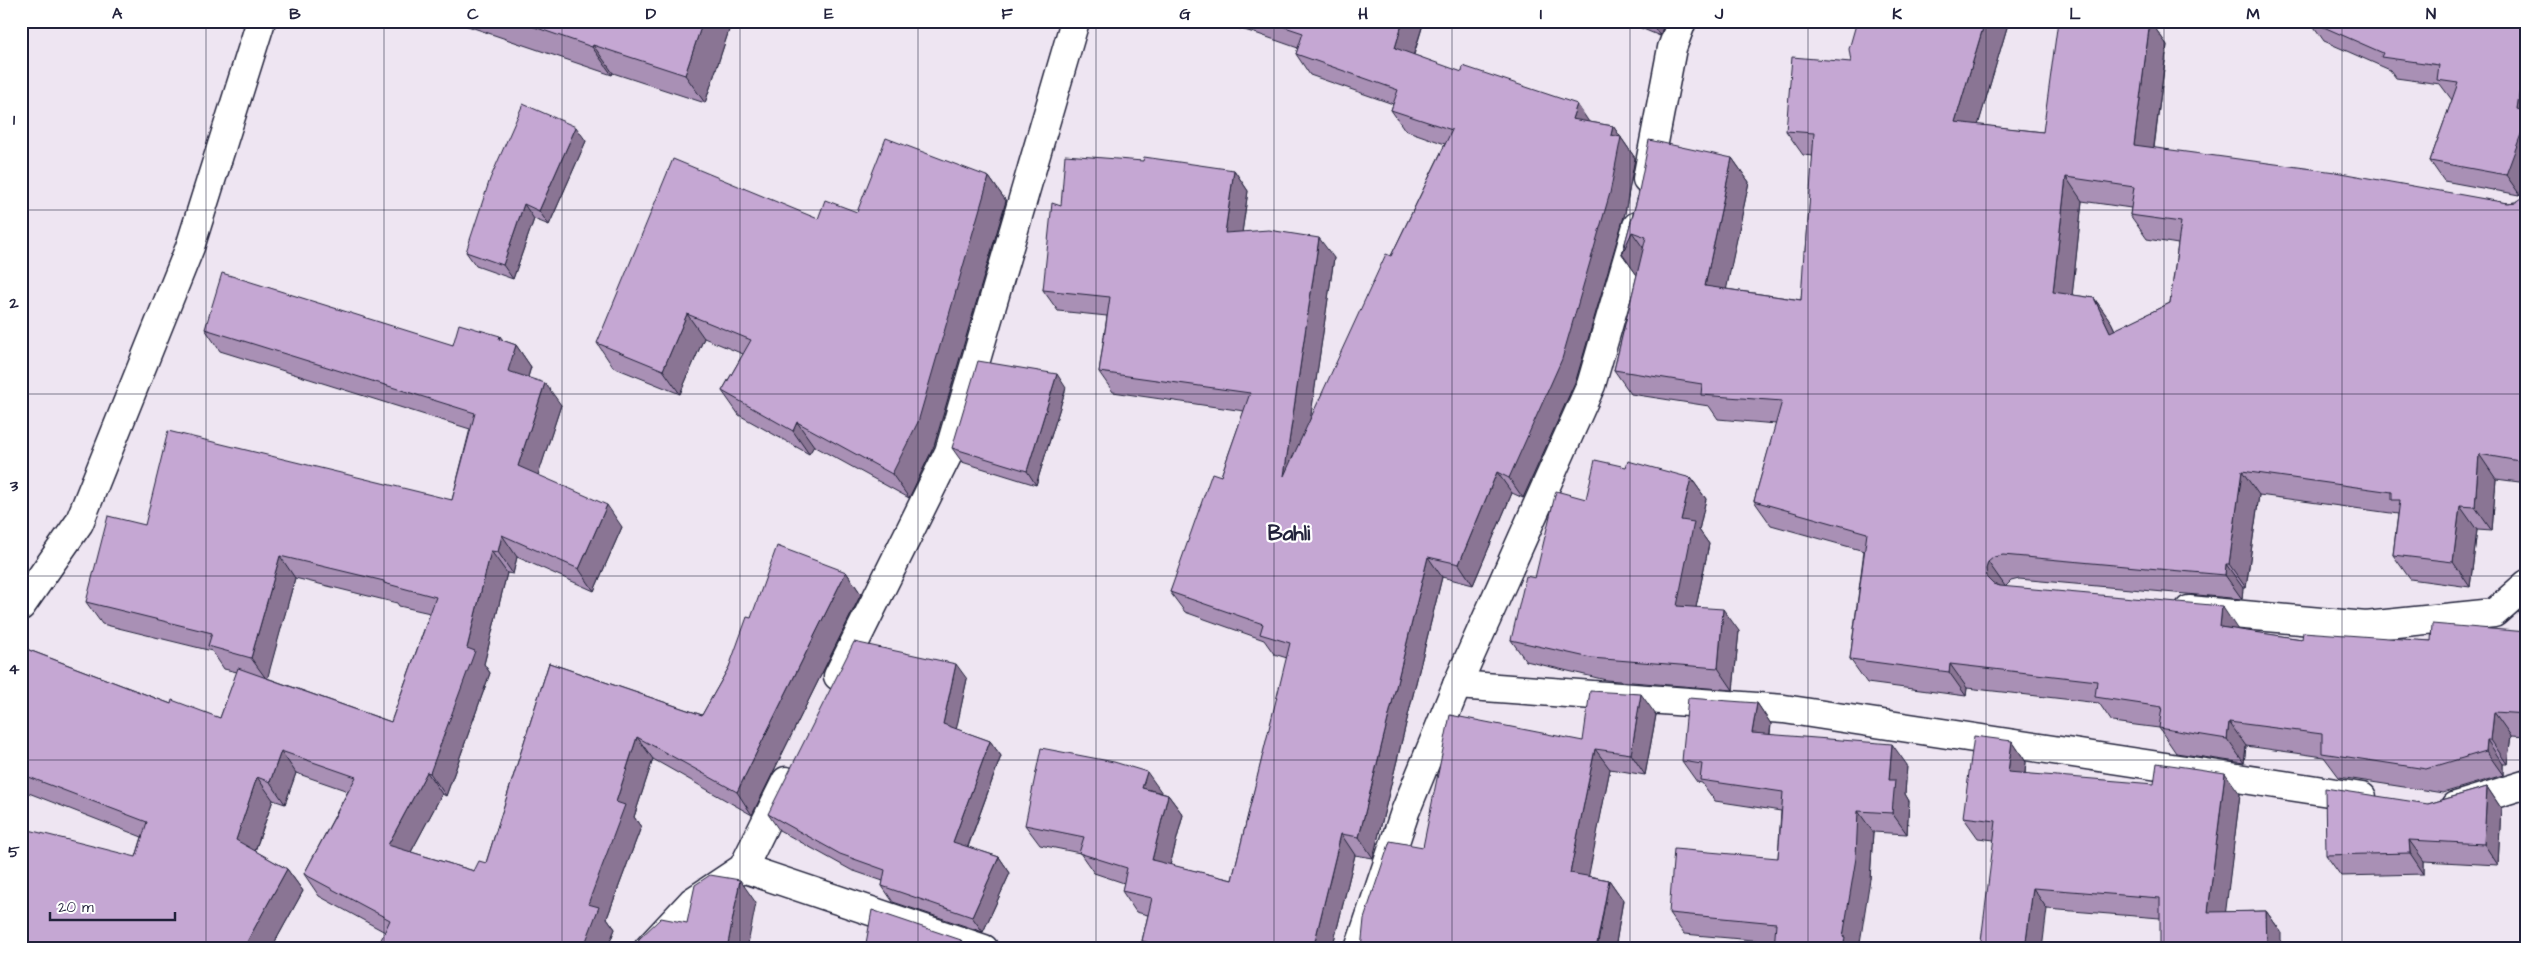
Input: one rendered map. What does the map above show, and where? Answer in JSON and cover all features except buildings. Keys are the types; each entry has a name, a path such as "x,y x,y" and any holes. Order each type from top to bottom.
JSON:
{"street":[{"path":"21,606 79,523 83,514 190,247 261,21"},
{"path":"826,700 949,452 1075,21"},
{"path":"1359,949 1404,812 1457,685 1591,385 1640,217 1672,48 1682,21"},
{"path":"2167,608 2366,626 2494,614 2527,584"},
{"path":"1457,685 1784,709 2385,800"},
{"path":"648,949 692,902 743,868 795,762"},
{"path":"2434,808 2444,809 2527,784"},
{"path":"743,868 984,949"}],"district":[{"name":"Bahli","path":"1289,533"}]}
